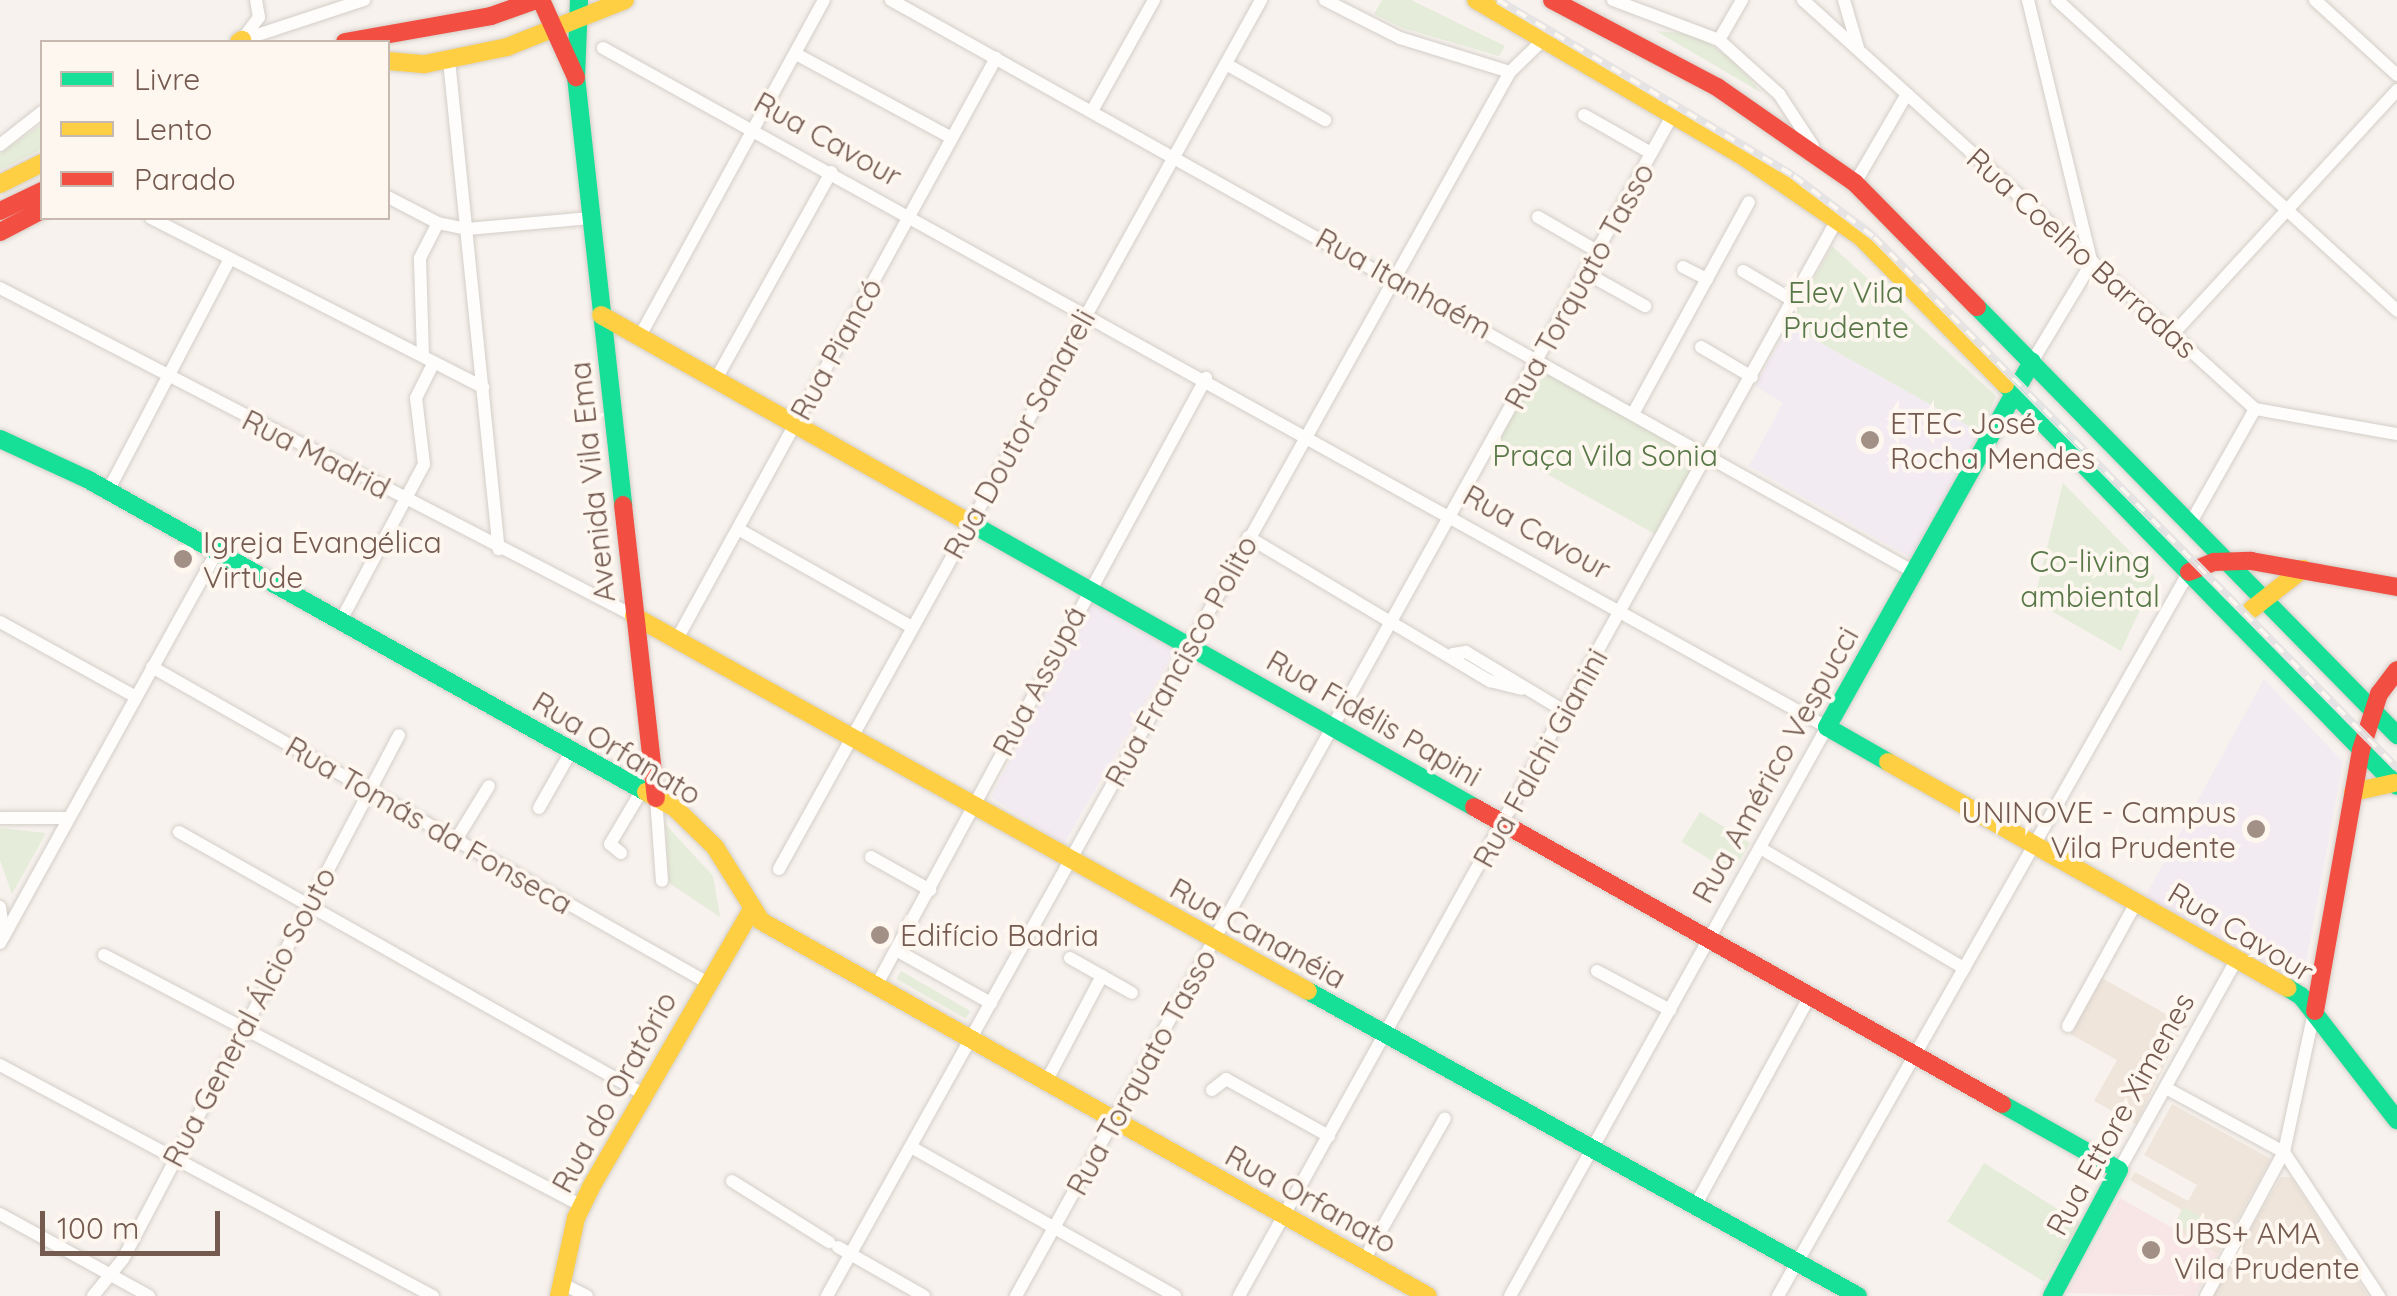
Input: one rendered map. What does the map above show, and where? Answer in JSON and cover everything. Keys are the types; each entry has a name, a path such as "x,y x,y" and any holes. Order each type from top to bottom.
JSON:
{"main road":[{"path":"356,40 491,16 543,13 625,0"},
{"path":"1476,0 1547,36 1839,218 2396,785"},
{"path":"1552,0 1671,59 1814,148 1856,183 2397,735"},
{"name":"Avenida Vila Ema","path":"583,6 576,77 650,794"},
{"path":"395,60 425,64 449,60 543,13"},
{"path":"395,60 543,13"},
{"name":"Avenida Vila Ema","path":"543,13 576,77"},
{"path":"0,184 40,164"},
{"path":"0,211 40,192"},
{"path":"0,232 40,211"},
{"name":"Rua Fidélis Papini","path":"601,315 796,421 1503,825 2120,1170"},
{"name":"Rua Américo Vespucci","path":"1828,727 2032,362"},
{"name":"Rua Orfanato","path":"0,439 108,490 650,794 715,847 751,911 876,986 1428,1296"},
{"path":"2189,572 2226,561 2303,569 2397,588"},
{"path":"2238,622 2303,569"},
{"name":"Rua Cananéia","path":"634,616 852,735 1214,942 1858,1296"},
{"path":"2314,1011 2362,750 2372,709 2397,670"},
{"name":"Rua Cavour","path":"1828,727 2237,959 2314,1011 2397,1120"},
{"path":"2353,792 2396,785"},
{"name":"Rua do Oratório","path":"560,1290 582,1206 706,982 751,911"},
{"name":"Rua Ettore Ximenes","path":"2052,1296 2120,1170"}],"street":[{"path":"240,40 259,17 256,0"},
{"path":"345,0 364,0"},
{"path":"640,336 824,0"},
{"name":"Rua Itanhaém","path":"892,0 1539,358 1914,572"},
{"path":"1092,110 1154,0"},
{"name":"Rua Doutor Sanareli","path":"779,868 1261,0"},
{"path":"1325,0 1400,38 1510,72"},
{"path":"1613,0 1718,40 1779,94 1814,148"},
{"path":"1718,40 1742,0"},
{"name":"Rua Coelho Barradas","path":"1803,0 2256,409"},
{"path":"1844,0 1859,51"},
{"path":"2028,0 2092,262"},
{"path":"2057,0 2397,311"},
{"path":"2314,0 2397,75"},
{"path":"244,40 354,1"},
{"name":"Rua Francisco Polito","path":"828,1296 839,1248 911,1147 1510,72 1547,36"},
{"name":"Rua Cavour","path":"603,48 1206,378 1828,727"},
{"path":"796,54 952,138"},
{"name":"Rua Piancó","path":"677,639 996,58"},
{"path":"449,60 499,548"},
{"path":"1226,64 1325,120"},
{"path":"2172,335 2397,90"},
{"path":"1856,183 1907,94"},
{"path":"0,145 40,114"},
{"name":"Rua Torquato Tasso","path":"1016,1296 1453,516 1673,114"},
{"path":"1584,116 1651,154"},
{"path":"716,379 831,172"},
{"path":"390,198 438,222 467,228 591,218"},
{"path":"1634,412 1749,202"},
{"path":"1538,217 1597,251"},
{"name":"Rua Falchi Gianini","path":"1239,1296 1839,218"},
{"path":"155,220 483,387"},
{"path":"346,610 424,464 416,398 429,359 420,258 438,222"},
{"path":"108,490 230,258"},
{"name":"Rua Américo Vespucci","path":"2032,362 2092,262"},
{"path":"1683,267 1708,279"},
{"path":"1743,271 1794,301"},
{"path":"1586,273 1645,306"},
{"name":"Rua Madrid","path":"0,288 167,378 634,616"},
{"path":"1701,347 1752,377"},
{"name":"Rua Assupá","path":"876,986 1206,378"},
{"path":"2190,524 2256,409 2397,434"},
{"path":"738,528 912,627"},
{"path":"1248,537 1453,654 1490,681 1522,689 1564,712"},
{"path":"2,939 217,552"},
{"path":"1778,1296 2189,572"},
{"path":"0,622 136,697"},
{"name":"Rua Tomás da Fonseca","path":"152,667 706,982"},
{"name":"Rua Américo Vespucci","path":"1510,1296 1828,727"},
{"name":"Rua General Álcio Souto","path":"93,1296 110,1275 174,1158 400,734"},
{"path":"539,808 572,750"},
{"path":"456,840 489,786"},
{"path":"622,853 610,844 650,794"},
{"name":"Avenida Vila Ema","path":"650,794 662,881"},
{"path":"0,818 67,818"},
{"path":"179,832 643,1094"},
{"path":"1760,848 1964,968"},
{"path":"870,857 930,890"},
{"path":"2068,1026 2136,903"},
{"path":"0,907 2,939"},
{"path":"896,950 991,1004"},
{"path":"104,955 582,1206"},
{"path":"1070,958 1132,992"},
{"name":"Rua Ettore Ximenes","path":"2120,1170 2237,959"},
{"path":"1597,971 1670,1010"},
{"path":"1046,1082 1102,976"},
{"path":"1695,1206 1810,996"},
{"path":"2206,1296 2284,1152 2314,1011"},
{"path":"0,1065 432,1296"},
{"path":"1212,1090 1226,1078 1330,1136"},
{"path":"2166,1088 2284,1152 2313,1188 2379,1296"},
{"path":"1364,1260 1445,1118"},
{"path":"911,1147 1175,1296"},
{"path":"732,1181 924,1296"},
{"path":"0,1214 149,1296"},
{"name":"Rua do Oratório","path":"560,1290 587,1296"}],"shaded area":[{"name":"ETEC José Rocha Mendes","path":"1789,325 1981,433 1911,558 1749,466 1783,403 1755,386"},
{"path":"1098,603 1174,645 1174,652 1064,844 991,797 1090,605"},
{"name":"UNINOVE - Campus Vila Prudente","path":"2264,679 2343,762 2303,979 2296,980 2145,897"},
{"path":"2102,978 2189,1027 2182,1029 2136,1124 2094,1101 2117,1060 2070,1034"},
{"path":"2172,1104 2271,1159 2218,1254 2172,1228 2182,1210 2130,1180 2135,1172 2188,1201 2197,1185 2144,1155"},
{"path":"2281,1177 2291,1177 2368,1296 2211,1296"},
{"name":"UBS+ AMA Vila Prudente","path":"2120,1198 2218,1254 2195,1296 2067,1293"}],"green space":[{"path":"1382,0 1411,0 1505,46 1499,56 1403,28 1374,14"},
{"path":"1656,31 1695,34 1732,59 1762,93"},
{"path":"40,125 40,150 0,170 0,154"},
{"name":"Elev Vila Prudente","path":"1832,246 1996,396 1981,433 1789,325"},
{"name":"Praça Vila Sonia","path":"1543,361 1708,453 1661,537 1496,446"},
{"name":"Co-living ambiental","path":"2063,483 2155,577 2121,651 2034,601"},
{"path":"1700,812 1750,843 1731,873 1681,842"},
{"path":"666,825 713,876 720,917 669,883"},
{"path":"0,828 46,833 12,894 0,860"},
{"path":"901,971 970,1011 966,1019 896,979"},
{"path":"1984,1163 2081,1223 2044,1282 1947,1222"},
{"path":"2184,1207 2222,1229 2213,1245 2174,1223"}],"railway":[{"path":"1498,0 1794,176 1874,237 2397,768"}],"traffic: fast":[{"path":"579,0 576,77 623,505"},
{"path":"1977,307 2397,735"},
{"path":"1888,762 1827,727 2032,362"},
{"path":"2005,384 2397,786"},
{"path":"0,439 87,479 646,792"},
{"path":"972,524 1474,807"},
{"path":"2288,988 2301,996 2397,1120"},
{"path":"1308,991 1858,1296"},
{"path":"2002,1104 2119,1170 2052,1296"}],"traffic: slow":[{"path":"390,61 425,64 507,47 625,0"},
{"path":"1476,0 1740,154 1861,237 2005,384"},
{"path":"0,184 40,164"},
{"path":"601,315 972,524"},
{"path":"2252,609 2303,569"},
{"path":"634,616 1308,991"},
{"path":"1888,762 2288,988"},
{"path":"2353,792 2394,783"},
{"path":"646,792 675,808 715,847 761,921 1428,1296"},
{"path":"559,1296 576,1218 591,1187 751,911"}],"traffic: jam":[{"path":"356,40 491,16 536,0"},
{"path":"541,0 576,77"},
{"path":"1552,0 1717,87 1855,183 1977,307"},
{"path":"0,211 40,192"},
{"path":"0,232 40,211"},
{"path":"623,505 656,798"},
{"path":"2189,572 2214,562 2251,561 2397,587"},
{"path":"2315,1011 2361,750 2379,694 2397,670"},
{"path":"1474,807 2002,1104"}],"place":[{"name":"ETEC José Rocha Mendes","path":"1870,440"},
{"name":"Igreja Evangélica Virtude","path":"183,559"},
{"name":"UNINOVE - Campus Vila Prudente","path":"2256,829"},
{"name":"Edifício Badria","path":"880,935"},
{"name":"UBS+ AMA Vila Prudente","path":"2151,1250"}]}
